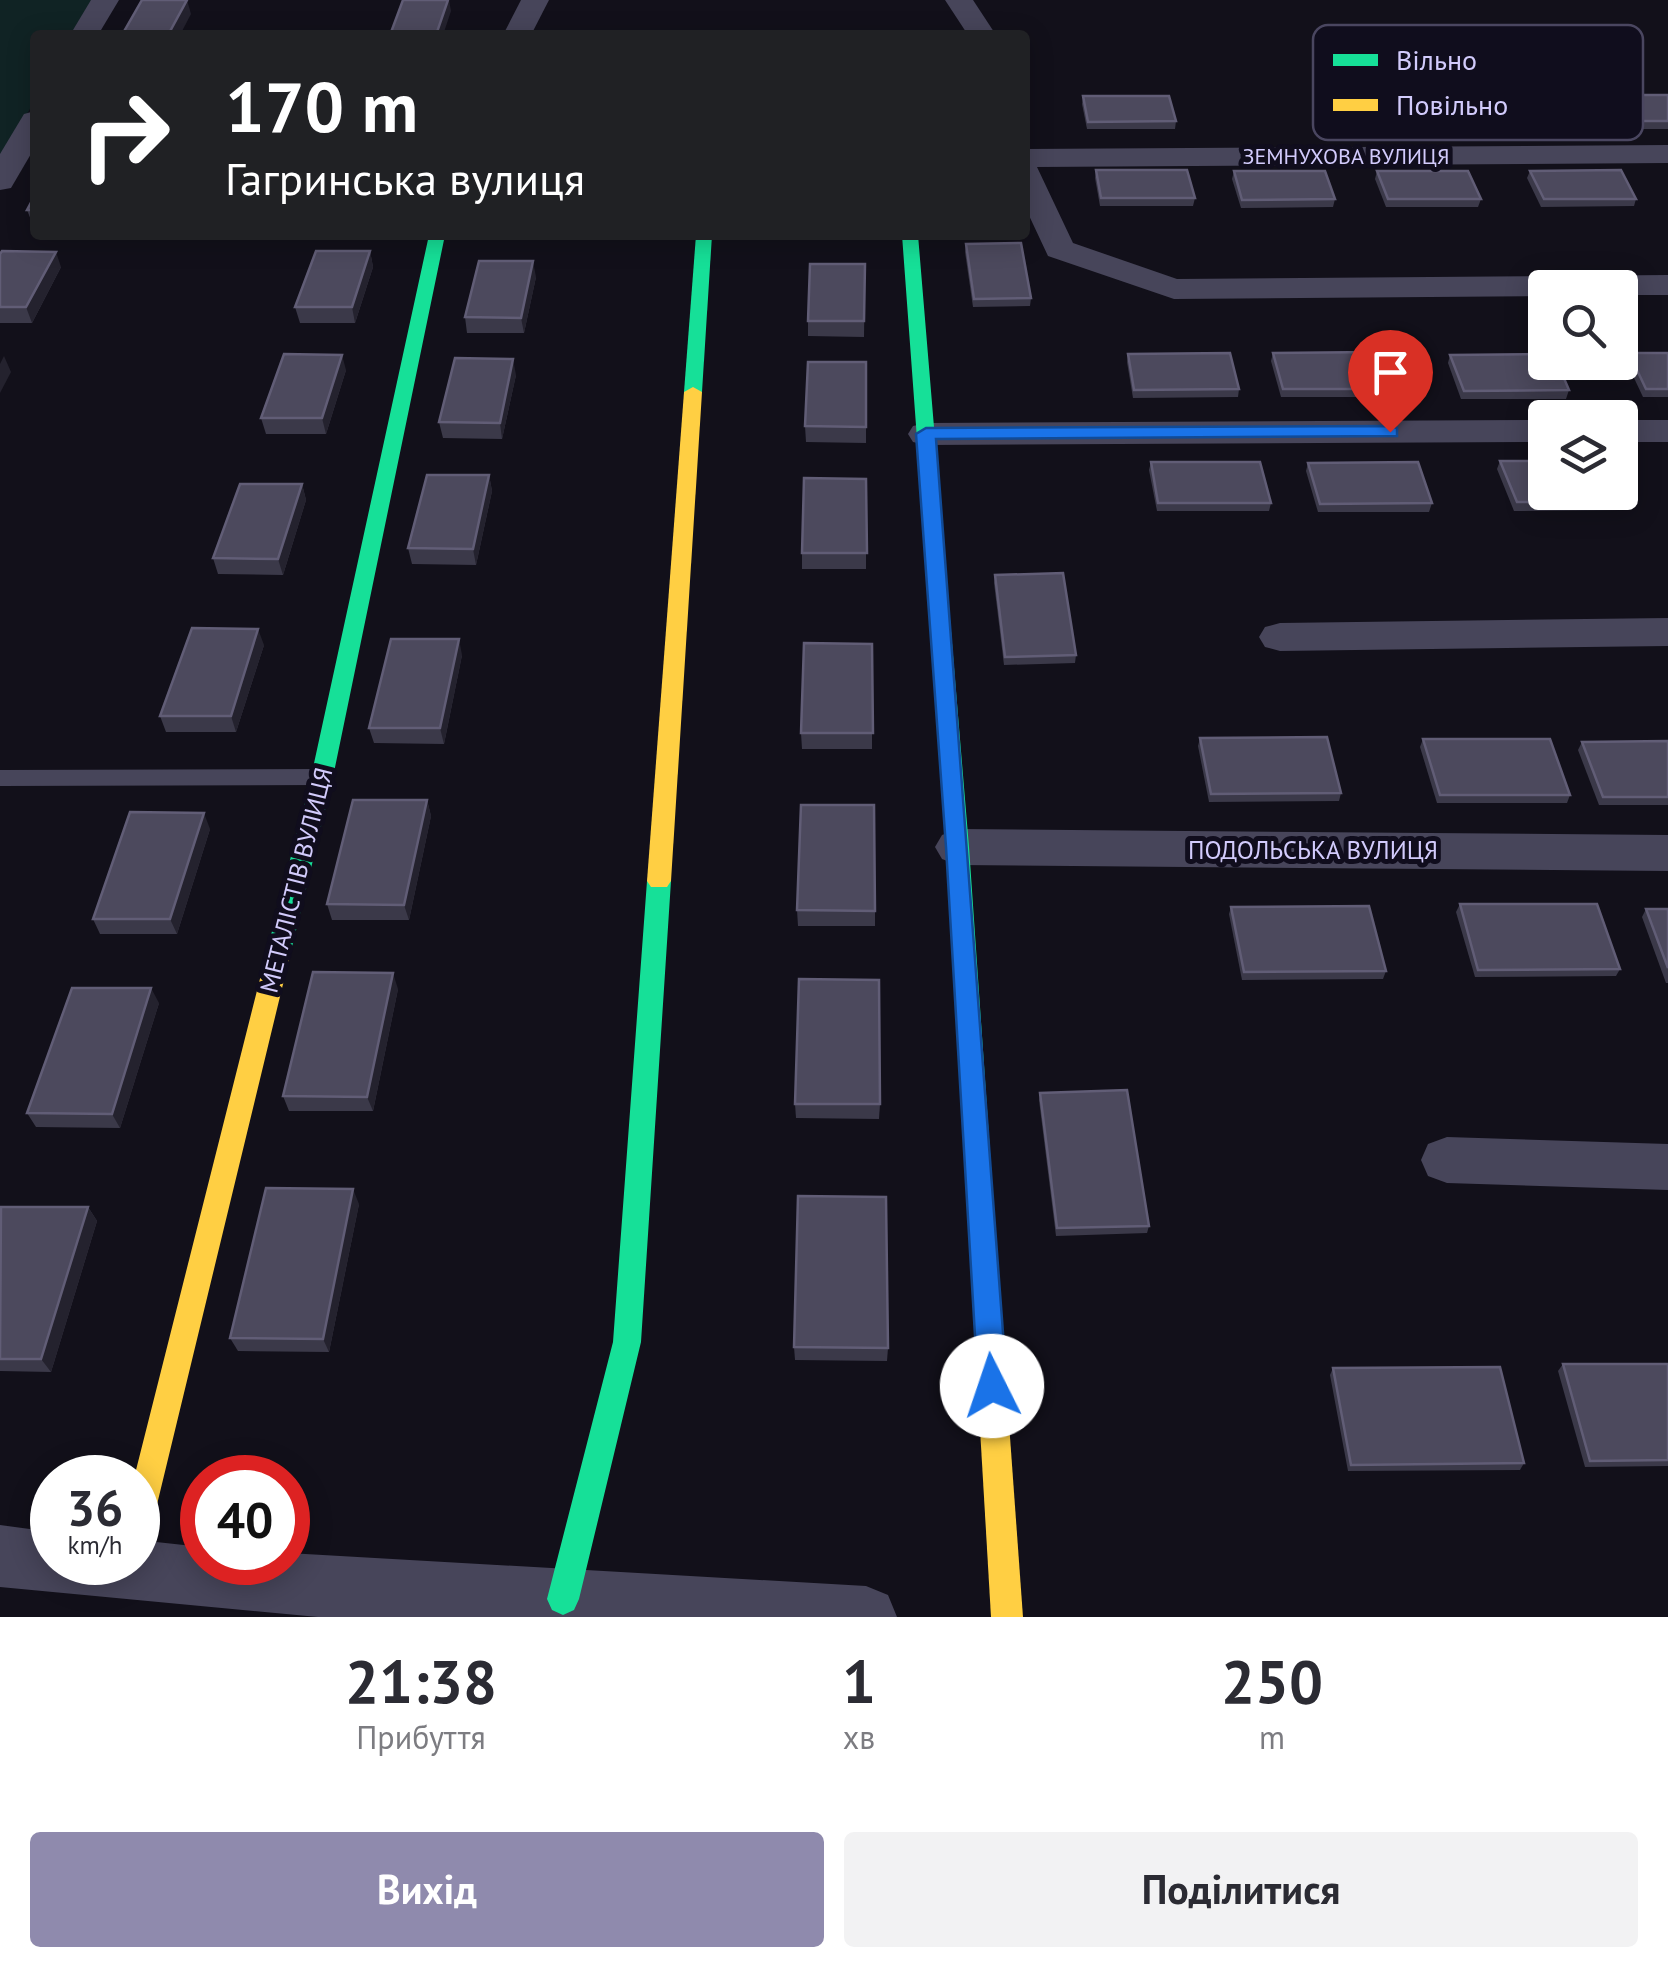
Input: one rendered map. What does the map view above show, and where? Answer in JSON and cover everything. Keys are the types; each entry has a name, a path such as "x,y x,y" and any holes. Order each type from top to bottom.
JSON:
{"street":[{"path":"87,30 105,0"},
{"path":"520,30 536,0"},
{"path":"959,0 979,30"},
{"path":"12,163 30,129"},
{"name":"ЗЕМНУХОВА ВУЛИЦЯ","path":"1030,158 1668,154"},
{"path":"1030,183 1060,249 1174,290 1668,286"},
{"name":"МЕТАЛІСТІВ ВУЛИЦЯ","path":"154,1455 322,776 436,240"},
{"path":"563,1599 627,1342 704,240"},
{"path":"910,240 958,847 1007,1617"},
{"path":"1638,431 1668,431"},
{"path":"926,434 1528,432"},
{"path":"1280,637 1668,632"},
{"name":"ПОДОЛЬСЬКА ВУЛИЦЯ","path":"958,847 1668,853"},
{"path":"1447,1160 1668,1167"},
{"path":"0,1556 30,1559"},
{"path":"160,1565 242,1600 563,1599 834,1616"}],"lane":[{"path":"0,778 322,776"}],"green space":[{"path":"0,0 92,0 75,30 30,30 30,109 0,161"}],"building":[{"path":"142,0 187,0 171,30 125,30"},
{"path":"403,0 448,0 438,30 392,30"},
{"path":"1643,95 1668,95 1668,121 1643,121"},
{"path":"1083,96 1169,96 1176,121 1088,122"},
{"path":"1096,170 1187,170 1195,198 1101,198"},
{"path":"1621,170 1636,199 1544,199 1530,171"},
{"path":"1234,171 1325,171 1335,199 1242,200"},
{"path":"1377,171 1468,171 1481,199 1388,199"},
{"path":"1021,243 1031,298 974,299 966,244"},
{"path":"2,251 56,252 26,307 0,307"},
{"path":"316,251 370,251 352,307 295,307"},
{"path":"479,261 533,261 521,318 465,317"},
{"path":"810,264 865,264 864,321 808,321"},
{"path":"1375,352 1388,389 1283,389 1273,353"},
{"path":"1230,353 1239,389 1134,390 1128,354"},
{"path":"1638,353 1668,353 1668,389 1646,389 1638,372"},
{"path":"284,354 342,355 322,418 261,418"},
{"path":"1528,354 1528,380 1565,380 1569,390 1464,391 1450,355"},
{"path":"455,358 513,359 500,423 439,422"},
{"path":"808,362 866,362 866,427 805,426"},
{"path":"1500,461 1528,461 1528,502 1517,502"},
{"path":"1151,462 1260,462 1271,503 1158,503"},
{"path":"1418,462 1432,503 1320,504 1308,463"},
{"path":"427,475 489,475 473,549 408,548"},
{"path":"804,478 866,479 867,553 802,553"},
{"path":"240,484 302,484 278,559 213,558"},
{"path":"1063,573 1076,655 1005,657 995,575"},
{"path":"192,628 258,629 231,716 160,716"},
{"path":"391,639 459,639 440,728 369,728"},
{"path":"804,643 872,644 873,733 801,733"},
{"path":"1327,737 1341,793 1211,794 1200,738"},
{"path":"1423,739 1550,739 1570,795 1440,795"},
{"path":"1668,741 1668,797 1603,797 1582,742"},
{"path":"353,800 427,800 404,905 327,904"},
{"path":"801,805 874,805 875,911 797,910"},
{"path":"130,812 204,813 170,919 93,919"},
{"path":"1460,904 1597,904 1620,969 1478,970"},
{"path":"1369,906 1386,971 1244,972 1231,907"},
{"path":"1646,909 1668,909 1668,968"},
{"path":"313,972 393,973 367,1097 283,1096"},
{"path":"799,979 879,980 880,1104 795,1104"},
{"path":"72,988 151,988 112,1114 27,1113"},
{"path":"1127,1090 1149,1226 1057,1228 1040,1093"},
{"path":"266,1188 353,1189 323,1339 230,1338"},
{"path":"798,1196 886,1197 888,1348 794,1347"},
{"path":"1,1207 88,1207 41,1359 0,1359"},
{"path":"1563,1364 1668,1364 1668,1460 1590,1461"},
{"path":"1500,1367 1524,1463 1351,1465 1333,1368"}],"traffic: fast":[{"path":"280,947 322,777 436,240"},
{"path":"693,392 704,240"},
{"path":"910,240 958,847 988,1326"},
{"path":"563,1599 627,1342 659,881"}],"traffic: slow":[{"path":"659,881 693,392"},
{"path":"154,1455 280,947"},
{"path":"988,1326 1007,1617"}],"route":[{"path":"992,1386 958,847 926,434 1390,432"}]}
